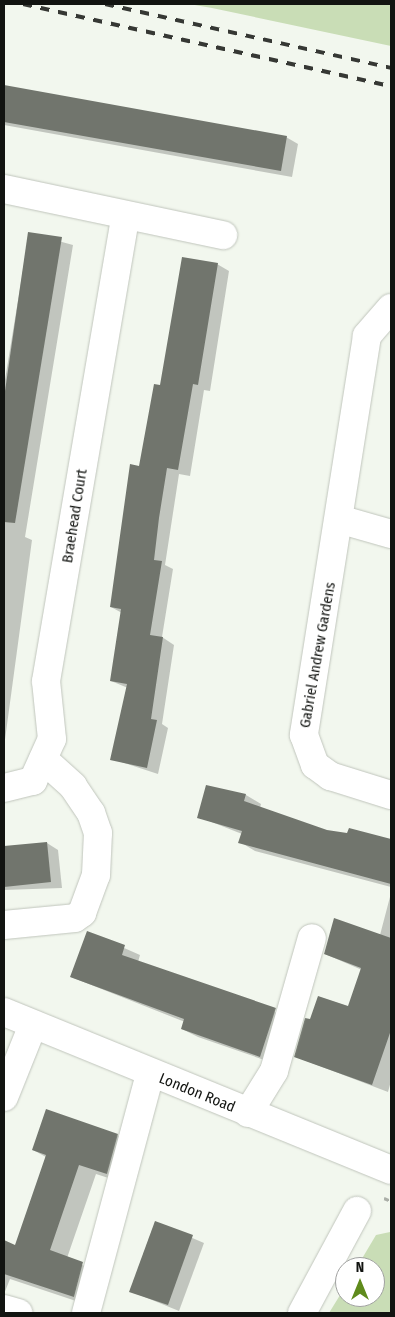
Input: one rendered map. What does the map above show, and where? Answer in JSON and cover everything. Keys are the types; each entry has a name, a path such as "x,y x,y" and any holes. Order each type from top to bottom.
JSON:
{"street":[{"path":"4,189 125,218 222,235"},
{"name":"Braehead Court","path":"4,788 33,781 52,739 46,681 125,218"},
{"name":"Gabriel Andrew Gardens","path":"391,308 367,336 342,520 304,735 307,752 330,776 391,795"},
{"path":"342,520 391,534"},
{"path":"4,925 76,918 82,913 96,875 98,833 91,813 73,786 43,759"},
{"path":"248,1113 274,1071 312,938"},
{"name":"London Road","path":"4,1012 150,1074 391,1170"},
{"path":"4,1097 33,1025"},
{"path":"86,1313 150,1074"},
{"path":"302,1313 357,1211"},
{"path":"4,1310 18,1313"}],"green space":[{"path":"189,4 391,4 391,46 212,8"},
{"path":"390,1232 391,1313 329,1313 335,1303 335,1307 385,1307 385,1257 363,1257 376,1235"}],"building":[{"path":"4,85 287,136 281,171 4,122"},
{"path":"28,232 62,237 15,523 4,522 4,398"},
{"path":"182,257 218,263 198,385 193,384 178,470 167,468 159,518 154,560 162,561 150,635 163,637 151,719 157,720 147,768 110,760 127,684 110,681 121,609 110,607 130,464 139,466 154,384 160,385"},
{"path":"206,785 246,794 244,801 327,830 347,833 349,828 391,839 391,884 238,843 242,831 197,818"},
{"path":"47,842 51,882 4,887 4,846"},
{"path":"334,918 391,938 391,1030 372,1085 294,1057 305,1018 310,1019 318,996 348,1006 361,968 324,954"},
{"path":"87,931 125,945 122,955 276,1008 260,1057 181,1029 184,1019 70,977"},
{"path":"46,1109 118,1134 107,1174 79,1165 50,1250 83,1262 74,1297 4,1274 4,1240 15,1245 46,1155 32,1150"},
{"path":"155,1221 193,1235 168,1305 129,1292"}],"railway":[{"path":"23,4 391,86"},
{"path":"105,4 391,68"}]}
